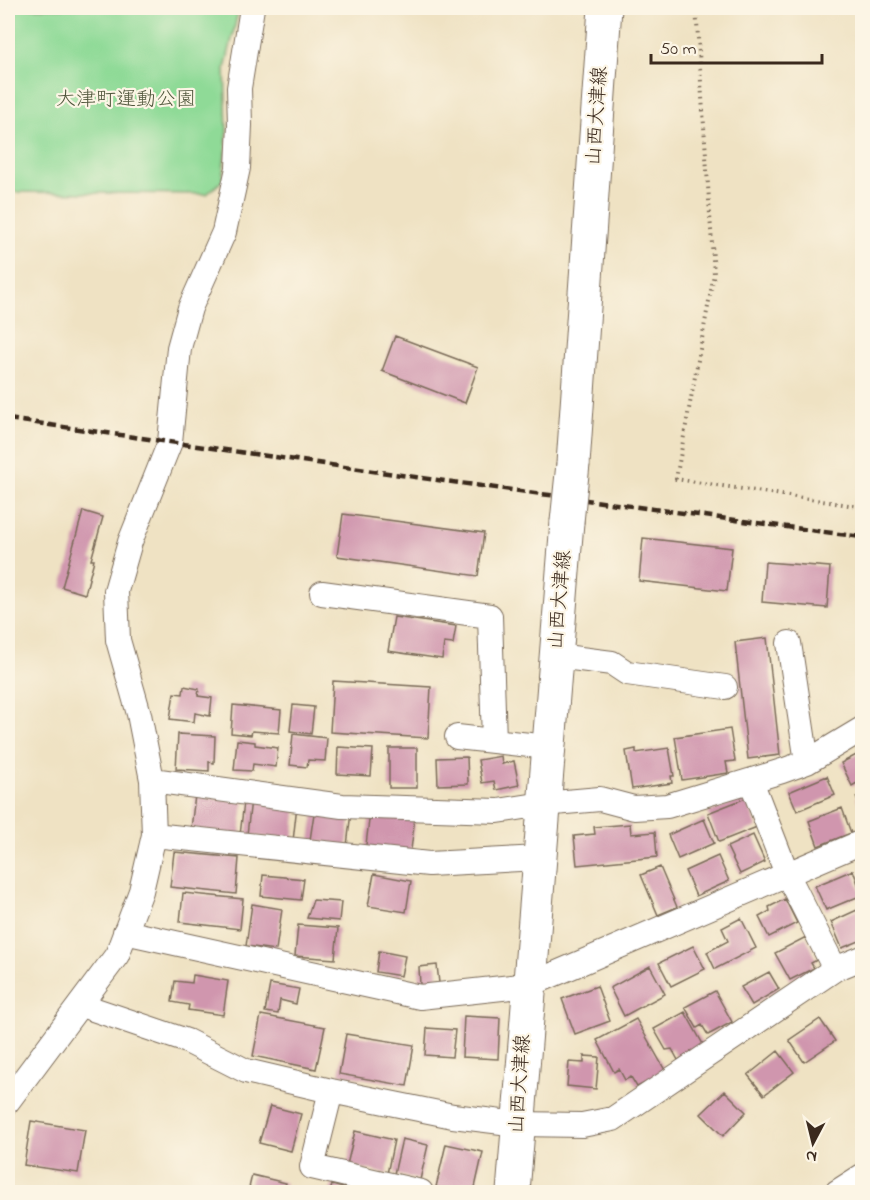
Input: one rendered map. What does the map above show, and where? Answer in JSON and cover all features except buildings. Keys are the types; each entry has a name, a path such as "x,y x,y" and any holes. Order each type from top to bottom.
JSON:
{"main road":[{"name":"山西大津線","path":"513,1192 543,804 573,464 605,8"}],"street":[{"path":"8,1101 117,955 141,891 154,835 152,780 139,714 118,640 116,591 130,542 170,442 179,348 190,308 224,232 238,168 239,88 252,8"},
{"path":"322,593 490,616 494,741"},
{"path":"789,643 807,762"},
{"path":"556,656 612,663 627,673 725,687"},
{"path":"152,780 342,806 498,811 600,799 634,808 667,806 807,762 862,729"},
{"path":"457,737 548,747"},
{"path":"751,781 787,874 835,969"},
{"path":"154,835 429,864 539,858"},
{"path":"125,932 420,997 529,985 862,842"},
{"path":"81,1005 187,1041 246,1071 453,1116 518,1124 582,1125 614,1119 835,969 862,958"},
{"path":"331,1091 312,1167 421,1192"},
{"path":"837,1192 862,1176"}],"path":[{"path":"696,8 714,274 676,478 862,507"}],"green space":[{"name":"大津町運動公園","path":"8,8 239,8 225,69 227,136 222,181 207,194 8,192"}],"railway":[{"path":"8,419 862,537"}]}
